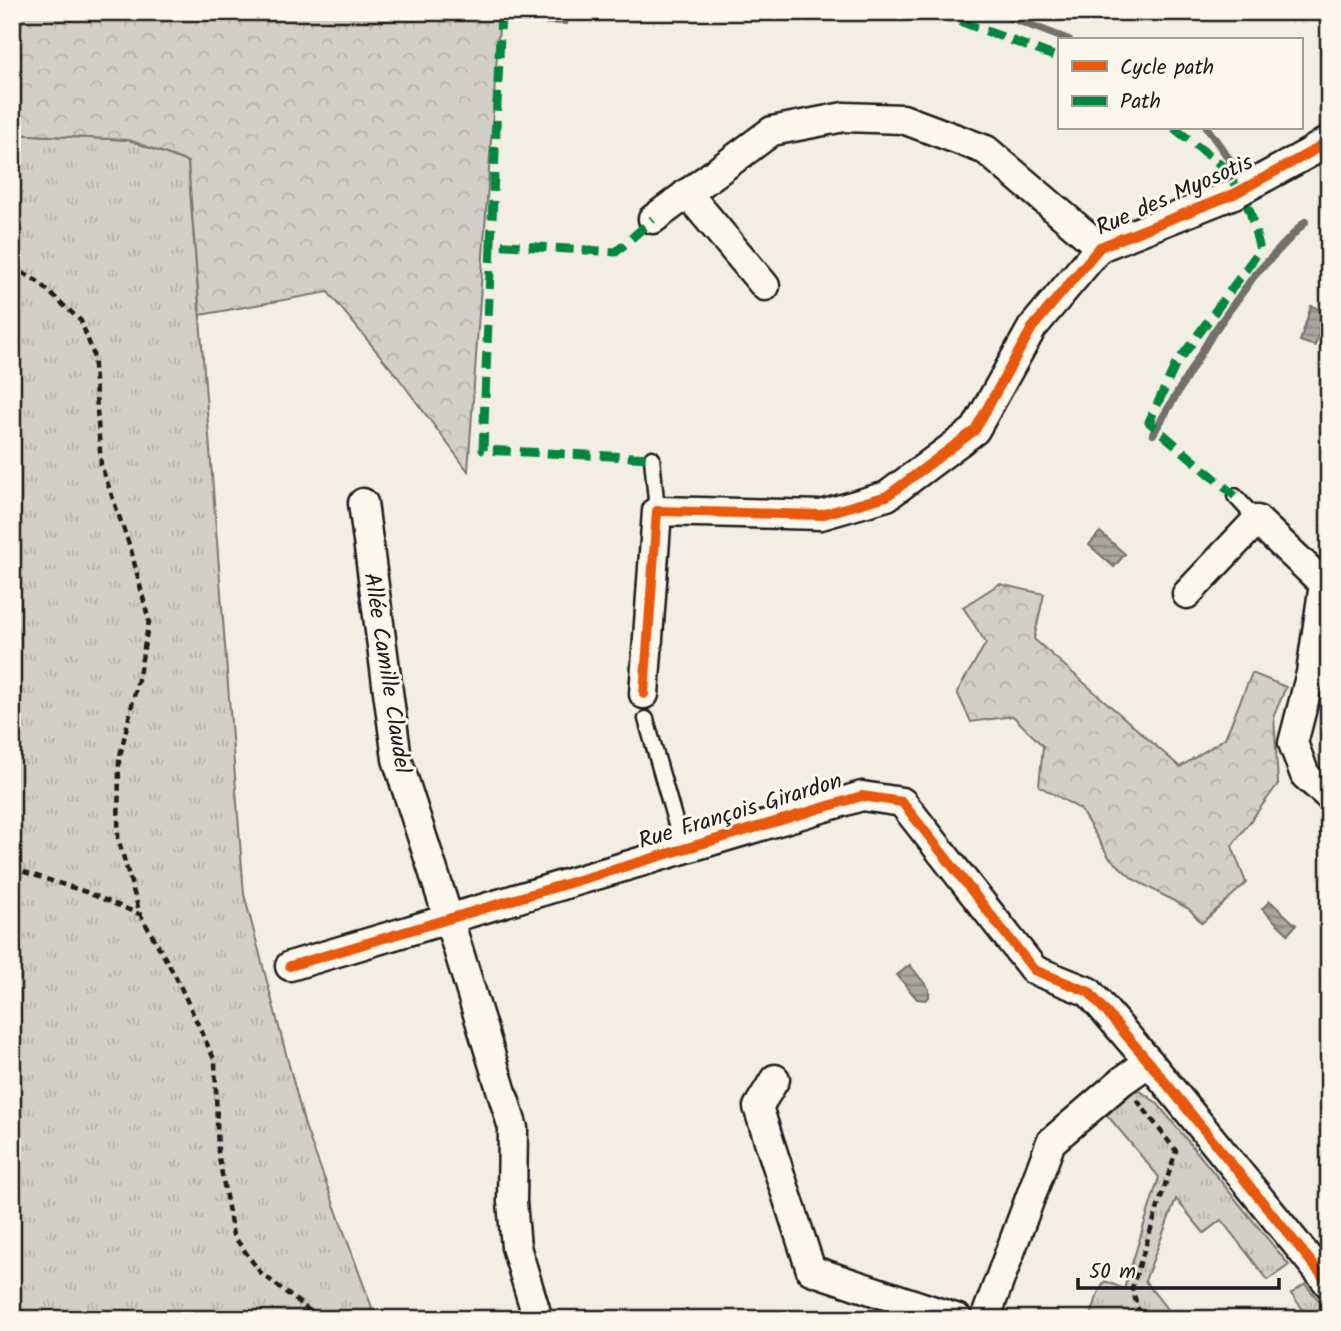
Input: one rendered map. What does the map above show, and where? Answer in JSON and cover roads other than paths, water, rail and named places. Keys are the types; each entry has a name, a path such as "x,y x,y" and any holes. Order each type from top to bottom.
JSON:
{"street":[{"path":"653,219 772,131 844,117 903,119 986,150 1100,247"},
{"name":"Rue des Myosotis","path":"657,511 821,514 887,496 975,430 1032,328 1100,247 1234,194 1329,140"},
{"path":"687,193 765,286"},
{"name":"Allée Camille Claudel","path":"363,503 397,759 449,920"},
{"path":"645,707 657,511"},
{"path":"1187,594 1257,520 1326,583 1311,673 1293,743 1306,775 1329,796"},
{"name":"Rue François Girardon","path":"290,966 862,796 902,802 1034,970 1089,992 1329,1284"},
{"path":"449,920 513,1128 512,1202 516,1247 538,1319"},
{"path":"985,1319 1051,1142 1122,1081 1149,1062"},
{"path":"775,1079 758,1107 811,1270 958,1319"}],"lane":[{"path":"652,458 657,511"},
{"path":"1235,496 1257,520"},
{"path":"645,707 683,849"}],"waterway":[{"path":"996,12 1064,38"},
{"path":"1208,130 1237,170"},
{"path":"1153,434 1213,333 1254,276 1305,222"}]}
